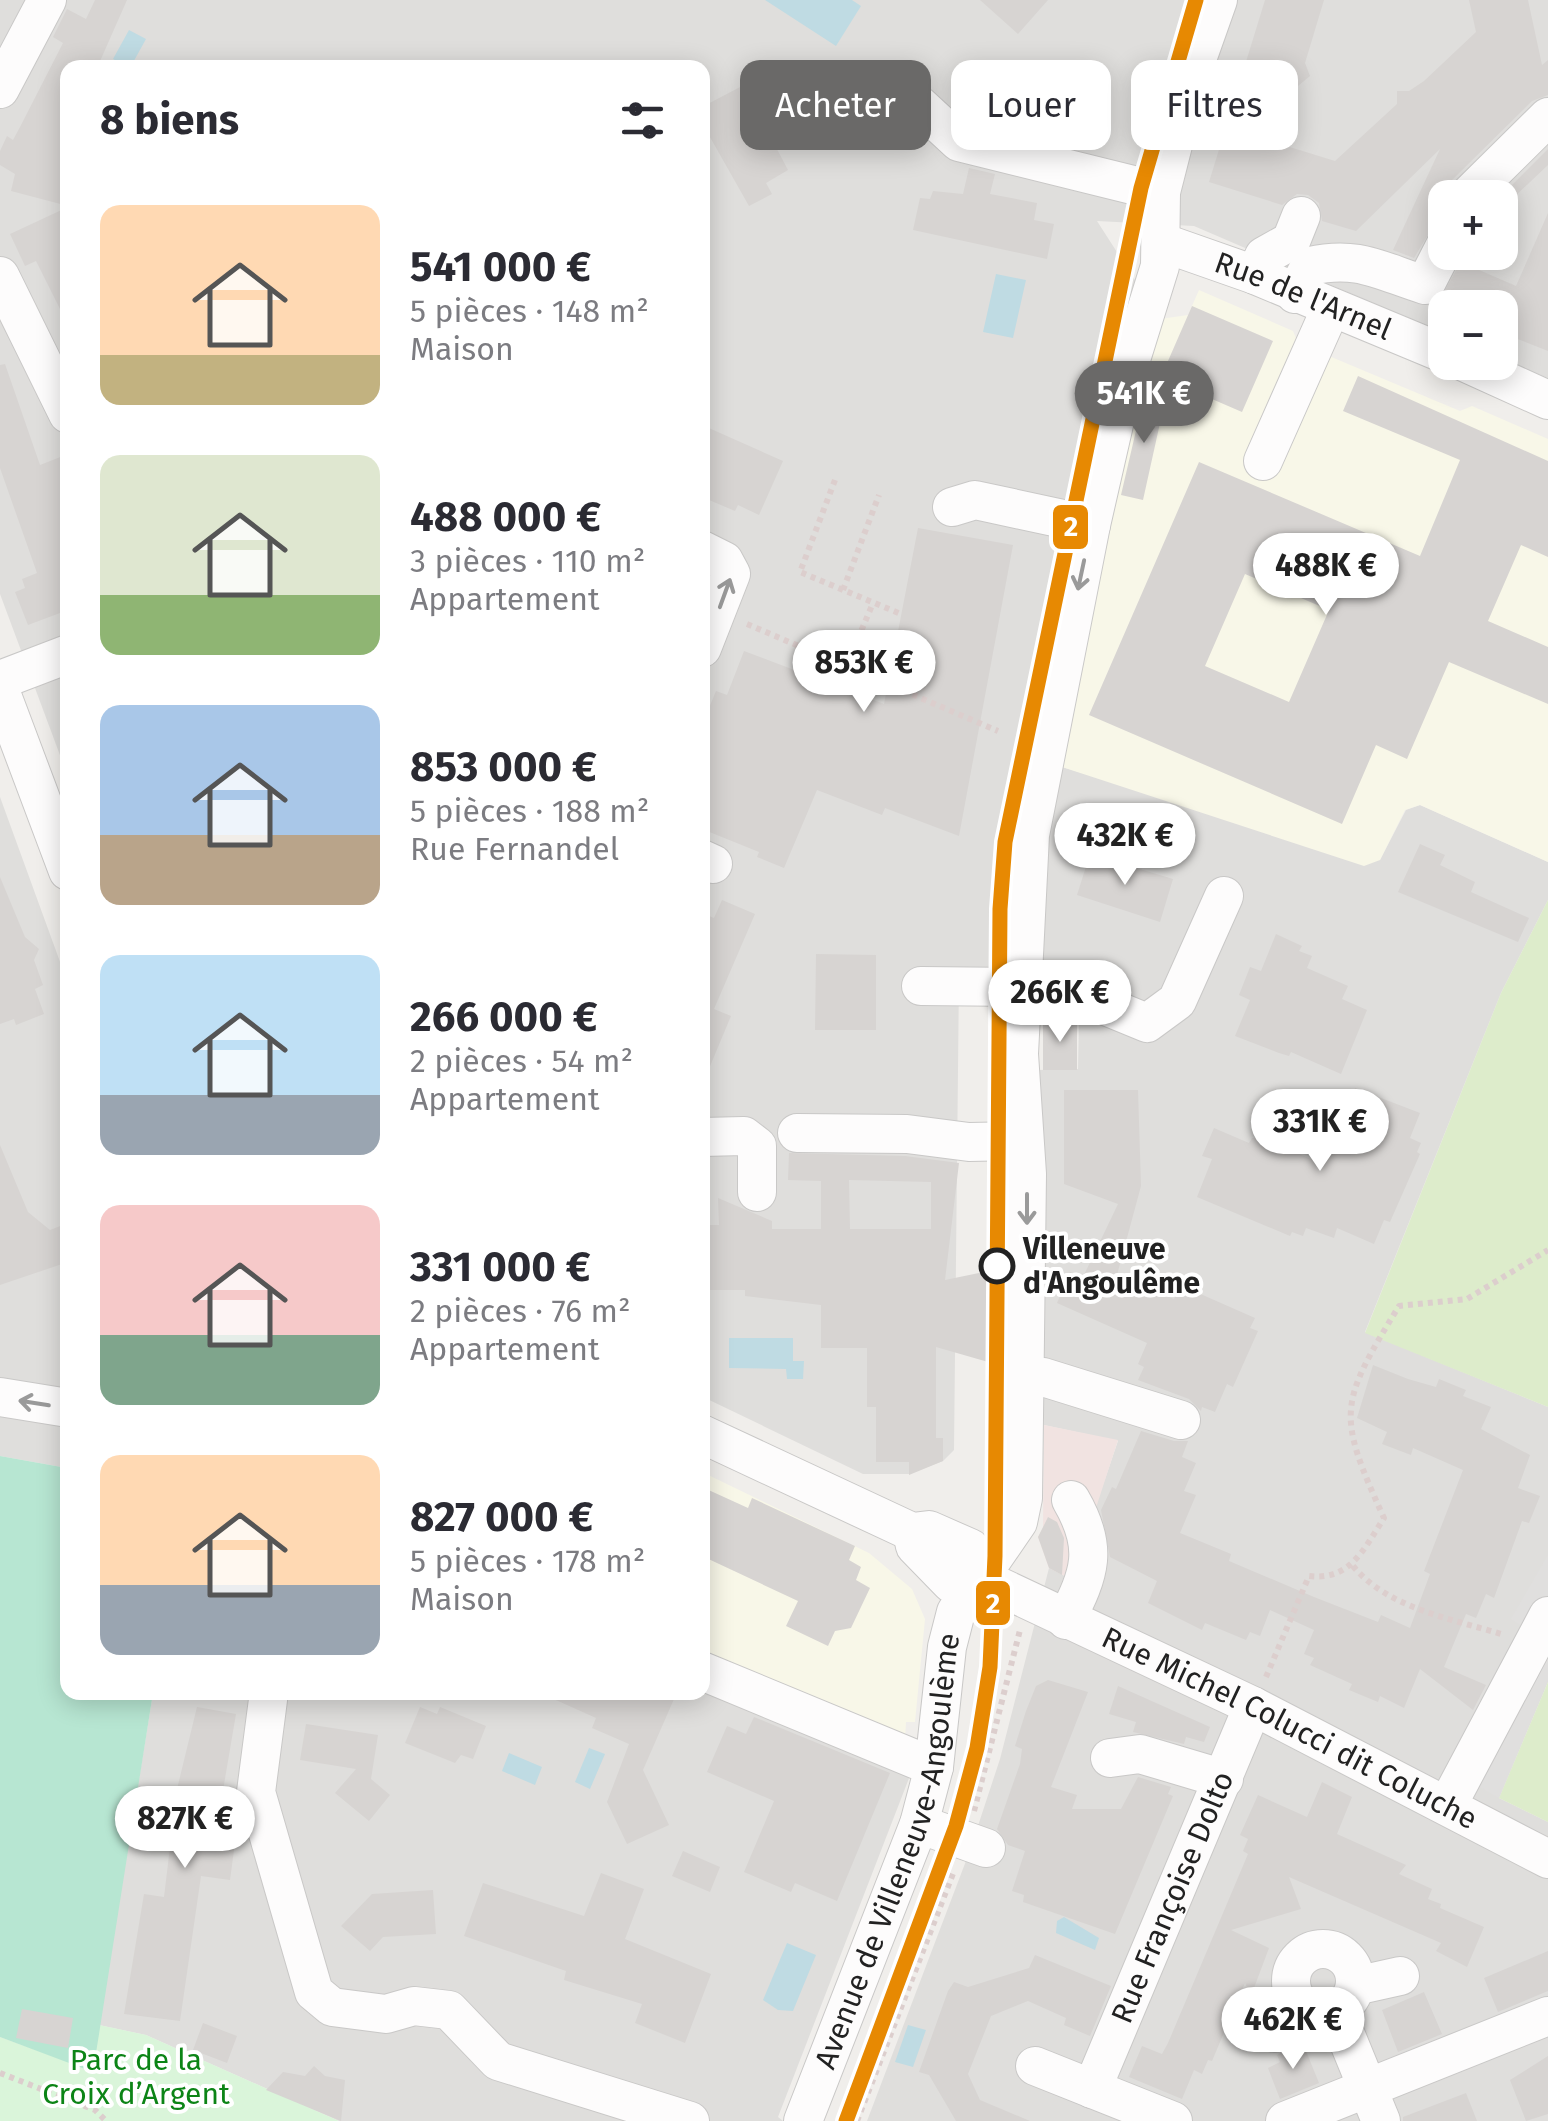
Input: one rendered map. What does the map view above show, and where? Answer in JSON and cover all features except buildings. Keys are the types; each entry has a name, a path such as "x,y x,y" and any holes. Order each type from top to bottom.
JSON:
{"street":[{"path":"0,90 47,0"},
{"name":"Avenue de Villeneuve-Angoulème","path":"803,2121 919,1824 937,1750 947,1646 956,1612 974,1562 1018,1522 1024,1498 1027,1174 1021,982 1030,834 1123,385 1160,266 1161,192 1189,82 1218,0"},
{"path":"931,116 959,142 1161,192"},
{"path":"1484,180 1548,117"},
{"path":"1255,275 1264,256 1291,242 1301,216"},
{"name":"Rue de l'Arnel","path":"1162,242 1255,275 1428,347"},
{"path":"1295,294 1310,266 1336,260 1353,260 1425,285 1433,270"},
{"path":"0,276 60,388"},
{"path":"1263,461 1331,308"},
{"path":"1504,380 1548,400"},
{"path":"952,506 975,500 1091,525"},
{"path":"710,554 724,561 732,584 710,631"},
{"path":"0,680 60,657"},
{"path":"0,690 60,850"},
{"path":"922,986 1044,981 1147,1023 1177,1001 1224,896"},
{"path":"796,1133 906,1134 969,1142 1023,1142"},
{"path":"710,1137 744,1136 757,1146 758,1192"},
{"path":"1026,1376 1043,1377 1180,1420"},
{"path":"0,1397 60,1407"},
{"name":"Rue Michel Colucci dit Coluche","path":"710,1438 912,1532 929,1530 974,1562 1024,1613 1066,1620 1254,1706 1548,1860"},
{"path":"1066,1620 1084,1585 1088,1530 1070,1500"},
{"path":"1446,1806 1494,1706 1539,1631"},
{"path":"710,1674 937,1750"},
{"path":"822,1694 906,1731 937,1750"},
{"path":"268,1700 256,1792 314,1992 332,2007 368,2012 386,2014 414,2006 449,2010 498,2060 690,2121"},
{"name":"Rue Françoise Dolto","path":"1092,2089 1254,1706"},
{"path":"1110,1758 1140,1754 1224,1779"},
{"path":"919,1824 976,1844"},
{"path":"1274,2032 1330,2000 1400,1976"},
{"path":"1330,2000 1374,2105"},
{"path":"1285,2121 1374,2105 1548,2016"},
{"path":"1035,2066 1173,2121"}],"path":[{"path":"835,480 800,572 901,614"},
{"path":"843,590 878,495"},
{"path":"846,668 873,603"},
{"path":"736,620 998,731"},
{"path":"1254,1706 1309,1576 1329,1578 1353,1566 1384,1518 1354,1454 1348,1400 1359,1371 1399,1306 1467,1298 1548,1250"},
{"path":"1353,1566 1363,1578 1412,1606 1539,1631"},
{"path":"857,2121 976,1844 1024,1613"},
{"path":"0,2073 95,2110 106,2121"}],"shaded area":[{"path":"0,0 1548,0 1548,378 1518,366 1518,290 1428,290 1428,327 1194,226 1097,221 1160,319 1139,386 1062,767 1380,860 1406,810 1420,805 1548,862 1548,900 1501,993 1365,1332 1548,1407 1548,1682 1499,1798 1548,1822 1548,2121 867,2121 969,1853 1000,1759 1049,1568 1097,1592 1092,1517 1118,1441 1044,1425 1038,1070 1078,1069 1079,1021 1038,1020 959,975 954,1450 943,1461 909,1474 863,1474 710,1400 710,60 60,60 60,755 0,594"},
{"path":"1199,290 1293,331 1298,343 1460,411 1472,406 1548,439 1548,862 1420,805 1405,810 1380,860 1364,866 1062,767 1139,386 1160,319 1188,315"},
{"path":"0,797 60,962 60,1467 0,1456"},
{"path":"1044,1425 1118,1440 1093,1517 1098,1593 1049,1568 1038,1537 1043,1528"},
{"path":"710,1476 869,1553 912,1589 925,1619 915,1722 906,1722 905,1741 710,1657"},
{"path":"1548,1555 1548,1680 1499,1798 1461,1776 1536,1635 1511,1619"},
{"path":"710,1658 911,1773 778,2117 783,2121 339,2121 146,2035 99,2025 152,1700 710,1700"}],"green space":[{"path":"1548,900 1548,1407 1365,1333 1501,993"},
{"path":"0,1456 60,1467 60,1700 152,1700 93,2072 0,2037"},
{"path":"1548,1682 1548,1822 1499,1798"},
{"name":"Parc de la Croix d’Argent","path":"99,2025 146,2035 339,2121 0,2121 0,2037 93,2071"}],"water":[{"path":"765,0 852,0 861,6 836,46"},
{"path":"129,30 146,39 134,60 113,59"},
{"path":"996,274 1026,280 1013,338 983,332"},
{"path":"729,1338 793,1338 793,1361 804,1361 803,1379 787,1379 786,1369 729,1368"},
{"path":"589,1748 605,1754 590,1789 575,1782"},
{"path":"509,1753 542,1767 535,1785 502,1771"},
{"path":"1064,1917 1099,1938 1095,1950 1056,1933 1057,1921"},
{"path":"787,1943 816,1955 793,2011 778,2010 763,2000"},
{"path":"908,2025 926,2030 913,2067 895,2062"}],"tram line":[{"name":"2","path":"846,2121 956,1826 977,1748 990,1667 995,1556 1000,909 1005,842 1141,188 1196,0"}],"place":[{"name":"Villeneuve d'Angoulême","path":"997,1266"}]}
